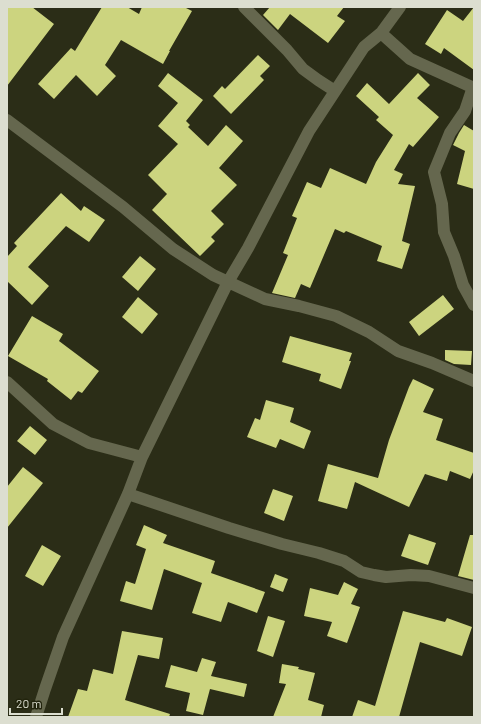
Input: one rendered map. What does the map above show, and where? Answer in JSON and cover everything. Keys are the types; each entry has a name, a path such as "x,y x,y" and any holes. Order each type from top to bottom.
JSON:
{"street":[{"path":"244,7 303,68 335,91"},
{"path":"36,717 63,637 128,494 142,457 228,282 248,248 309,131 364,47 381,33 400,7"},
{"path":"381,33 410,59 473,87 465,111 450,133 434,172 442,204 444,232 454,256 462,285 474,305"},
{"path":"7,120 123,207 173,249 213,275 265,299 336,316 369,332 398,351 432,363 474,381"},
{"path":"7,382 53,424 89,443 142,457"},
{"path":"128,494 229,528 338,559 361,572 386,577 411,575 429,576 474,588"}],"building":[{"path":"7,7 32,7 54,24 7,86"},
{"path":"102,7 127,7 139,14 142,7 184,7 192,11 163,64 121,40 105,65 116,76 97,96 76,75 54,99 38,84 71,48 75,51"},
{"path":"270,7 344,7 337,16 345,21 328,43 290,14 278,30 263,15"},
{"path":"474,7 474,70 444,48 441,54 425,44 447,10 463,21"},
{"path":"258,55 270,66 260,76 264,80 231,114 213,96 222,86 225,89"},
{"path":"168,73 203,100 186,121 190,125 188,127 208,146 226,125 243,141 219,168 237,185 211,211 224,224 211,237 215,241 200,256 152,210 167,194 148,175 178,144 158,126 178,103 158,86"},
{"path":"418,73 430,85 417,98 439,117 413,147 409,144 394,170 403,174 398,184 415,186 402,241 410,244 402,269 377,261 382,246 346,231 344,233 335,229 310,288 301,284 295,298 272,293 288,255 283,253 297,218 292,216 307,182 321,188 330,168 366,184 376,162 393,135 376,120 379,117 356,96 367,83 389,104"},
{"path":"464,125 474,131 474,189 457,184 465,151 453,145"},
{"path":"61,193 81,211 84,206 105,220 89,242 66,226 28,267 49,286 32,305 7,281 7,257 17,246 14,243"},
{"path":"140,256 156,269 138,291 122,277"},
{"path":"443,295 454,309 419,336 409,322"},
{"path":"138,297 158,314 142,334 122,317"},
{"path":"32,316 63,334 59,341 99,371 82,393 78,391 71,400 47,381 48,379 8,356"},
{"path":"290,336 352,353 349,361 351,361 341,389 319,381 321,374 282,362"},
{"path":"445,350 472,351 471,365 454,364 445,360"},
{"path":"413,379 434,389 423,412 443,419 436,440 474,453 474,470 470,479 450,471 447,481 425,474 409,507 355,482 347,509 318,501 328,464 378,478 389,440"},
{"path":"266,400 294,408 290,422 311,431 304,449 280,439 276,448 247,437 255,418 260,420"},
{"path":"30,426 47,440 35,455 17,441"},
{"path":"23,467 43,483 7,528 7,487"},
{"path":"273,489 293,496 284,521 264,513"},
{"path":"144,525 167,535 163,543 215,561 211,573 265,592 257,613 228,602 221,622 192,613 202,583 164,569 152,610 120,601 126,581 135,584 146,549 136,545"},
{"path":"409,534 436,543 428,565 401,556"},
{"path":"470,535 474,535 474,580 458,576"},
{"path":"42,545 61,556 43,586 25,576"},
{"path":"275,574 288,579 283,592 270,587"},
{"path":"344,582 358,589 351,604 360,607 347,643 327,636 332,622 304,616 310,588 338,595"},
{"path":"403,611 445,622 447,618 472,627 462,656 420,642 399,717 352,717 358,700 375,706"},
{"path":"268,616 285,621 273,657 257,651"},
{"path":"122,631 163,638 159,659 138,655 125,700 170,714 169,717 68,717 78,689 87,691 93,669 113,674"},
{"path":"202,658 216,662 211,676 247,684 244,697 210,689 203,715 186,711 190,693 165,687 171,665 197,672"},
{"path":"282,664 299,667 298,669 315,673 308,700 324,705 321,717 273,717 286,684 279,683"}]}
